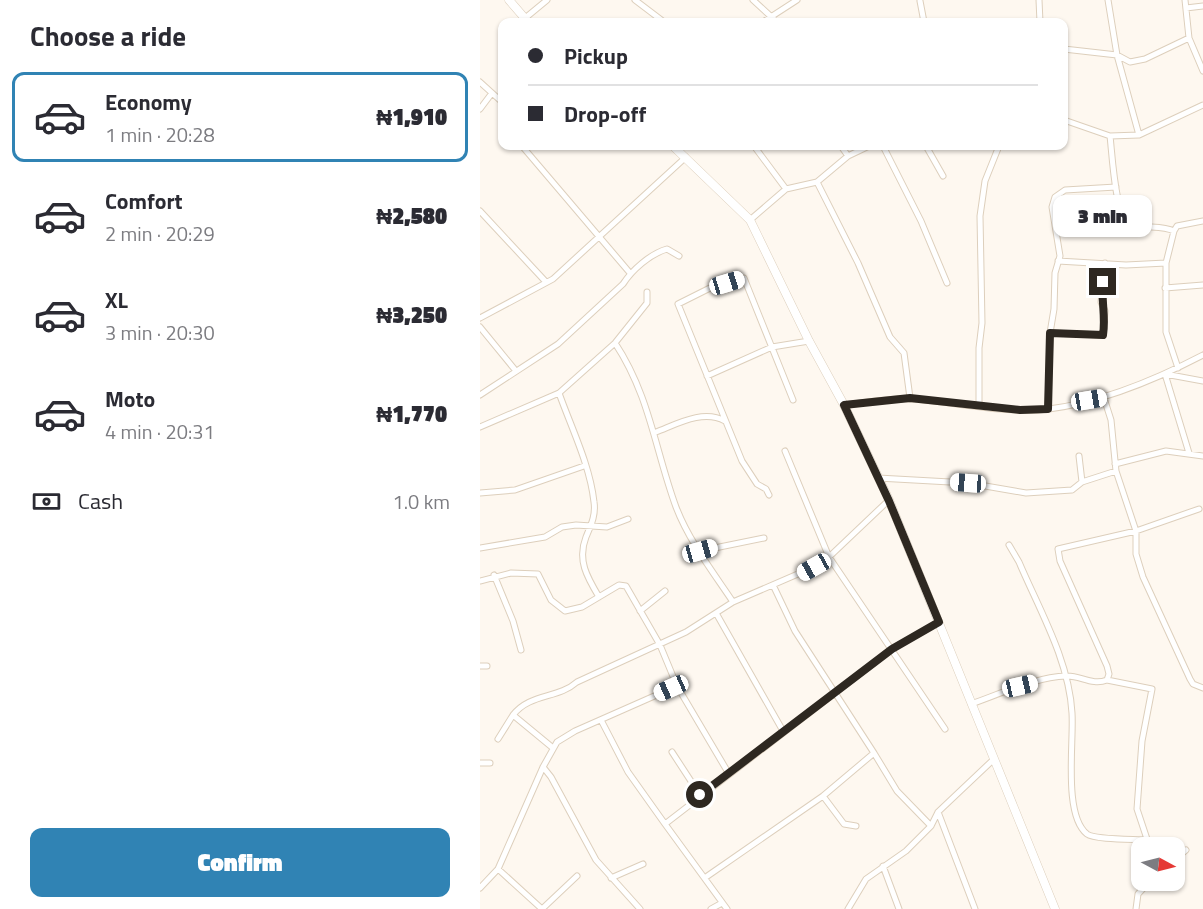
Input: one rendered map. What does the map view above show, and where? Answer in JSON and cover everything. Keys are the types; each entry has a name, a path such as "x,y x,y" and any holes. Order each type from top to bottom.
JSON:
{"street":[{"path":"509,0 524,18"},
{"path":"529,18 547,0"},
{"path":"635,0 659,18"},
{"path":"753,0 770,18 797,0"},
{"path":"1040,0 1040,18"},
{"path":"1108,0 1117,55 1139,135"},
{"path":"1185,0 1189,38 1203,71"},
{"path":"920,1 923,18"},
{"path":"1186,8 1203,6"},
{"path":"1068,50 1117,55 1130,62 1145,59 1189,38"},
{"path":"480,82 498,98"},
{"path":"480,109 492,93"},
{"path":"1068,121 1110,136 1139,135 1203,105"},
{"path":"1110,136 1116,187 1122,214 1127,222 1162,226 1174,231"},
{"path":"525,150 630,273"},
{"path":"678,150 750,220 809,341 844,405 889,501 1055,909"},
{"path":"757,150 786,189"},
{"path":"844,150 848,156"},
{"path":"750,220 786,189 817,182 848,156 861,150"},
{"path":"885,150 921,221 947,283"},
{"path":"928,150 943,176"},
{"path":"979,406 979,348 982,323 980,216 985,181 997,150"},
{"path":"480,318 553,279 599,236 625,216 638,200 686,157"},
{"path":"817,182 858,263 890,337 904,353 910,398"},
{"path":"1048,409 1050,333 1059,247 1053,217 1056,197 1065,190 1116,187"},
{"path":"480,211 546,282"},
{"path":"1178,368 1166,332 1166,263 1174,231 1183,224 1203,221"},
{"path":"480,395 558,344 622,284 630,273 663,250 679,256"},
{"path":"1058,261 1166,263"},
{"path":"1050,333 1103,335 1104,311 1101,302 1105,263"},
{"path":"769,495 766,489 757,484 742,461 678,304 710,288 744,278 793,400"},
{"path":"1165,288 1203,285"},
{"path":"480,427 559,393 615,343 647,303 647,292"},
{"path":"480,327 516,371"},
{"path":"707,376 772,347 809,341"},
{"path":"615,343 631,367 656,432 677,508 700,551 733,602"},
{"path":"844,405 910,398 979,406 1048,409 1104,398 1165,374 1203,355"},
{"path":"1165,374 1203,381"},
{"path":"1165,374 1189,453"},
{"path":"559,393 595,504 592,526 586,538 582,562 585,575 598,597"},
{"path":"1104,398 1111,420 1116,471 1136,531 1136,554 1143,577 1190,679 1193,684 1203,688"},
{"path":"656,432 705,416 717,416 725,421"},
{"path":"785,452 829,557 945,729"},
{"path":"1115,464 1167,452 1203,456"},
{"path":"1080,456 1082,482"},
{"path":"480,493 515,490 584,466"},
{"path":"878,478 968,483 1026,493 1072,490 1082,482 1116,471"},
{"path":"498,739 513,715 531,700 571,687 577,682 660,645 686,632 733,602 796,577 829,557 889,501"},
{"path":"1107,680 1109,674 1107,666 1060,561 1058,549 1136,531 1198,509"},
{"path":"480,548 545,537 562,527 607,526 627,519"},
{"path":"700,551 764,538"},
{"path":"1009,545 1019,562 1067,675 1072,712 1073,792 1075,811 1082,828 1092,837 1131,839"},
{"path":"480,581 494,575 538,574 551,600 565,611 582,607 623,584 660,645 677,686 729,774"},
{"path":"494,575 513,621 521,650"},
{"path":"772,585 795,631 897,791 931,826"},
{"path":"640,611 665,591"},
{"path":"716,613 783,731"},
{"path":"665,824 892,649 939,622"},
{"path":"970,704 1020,686 1067,675 1083,681 1107,680 1152,689 1142,741 1137,799 1138,818 1146,837"},
{"path":"480,888 498,868 553,748 569,734 677,686"},
{"path":"513,715 553,748"},
{"path":"601,720 628,772 727,909"},
{"path":"672,752 700,795"},
{"path":"706,877 822,796 874,753"},
{"path":"848,909 866,879 906,851 931,826 938,812 994,759"},
{"path":"480,763 490,763"},
{"path":"543,767 551,777 596,860 640,909"},
{"path":"822,796 844,824 856,826"},
{"path":"938,812 975,909"},
{"path":"611,878 643,864"},
{"path":"883,866 899,909"},
{"path":"498,868 542,909 577,876"},
{"path":"480,874 489,878"},
{"path":"1136,909 1138,894 1141,891"},
{"path":"711,909 722,903"}],"route":[{"path":"700,795 892,649 939,622 889,501 844,405 910,398 1020,410 1048,409 1051,379 1050,333 1103,335 1105,328 1104,311 1101,306 1103,282"}]}
